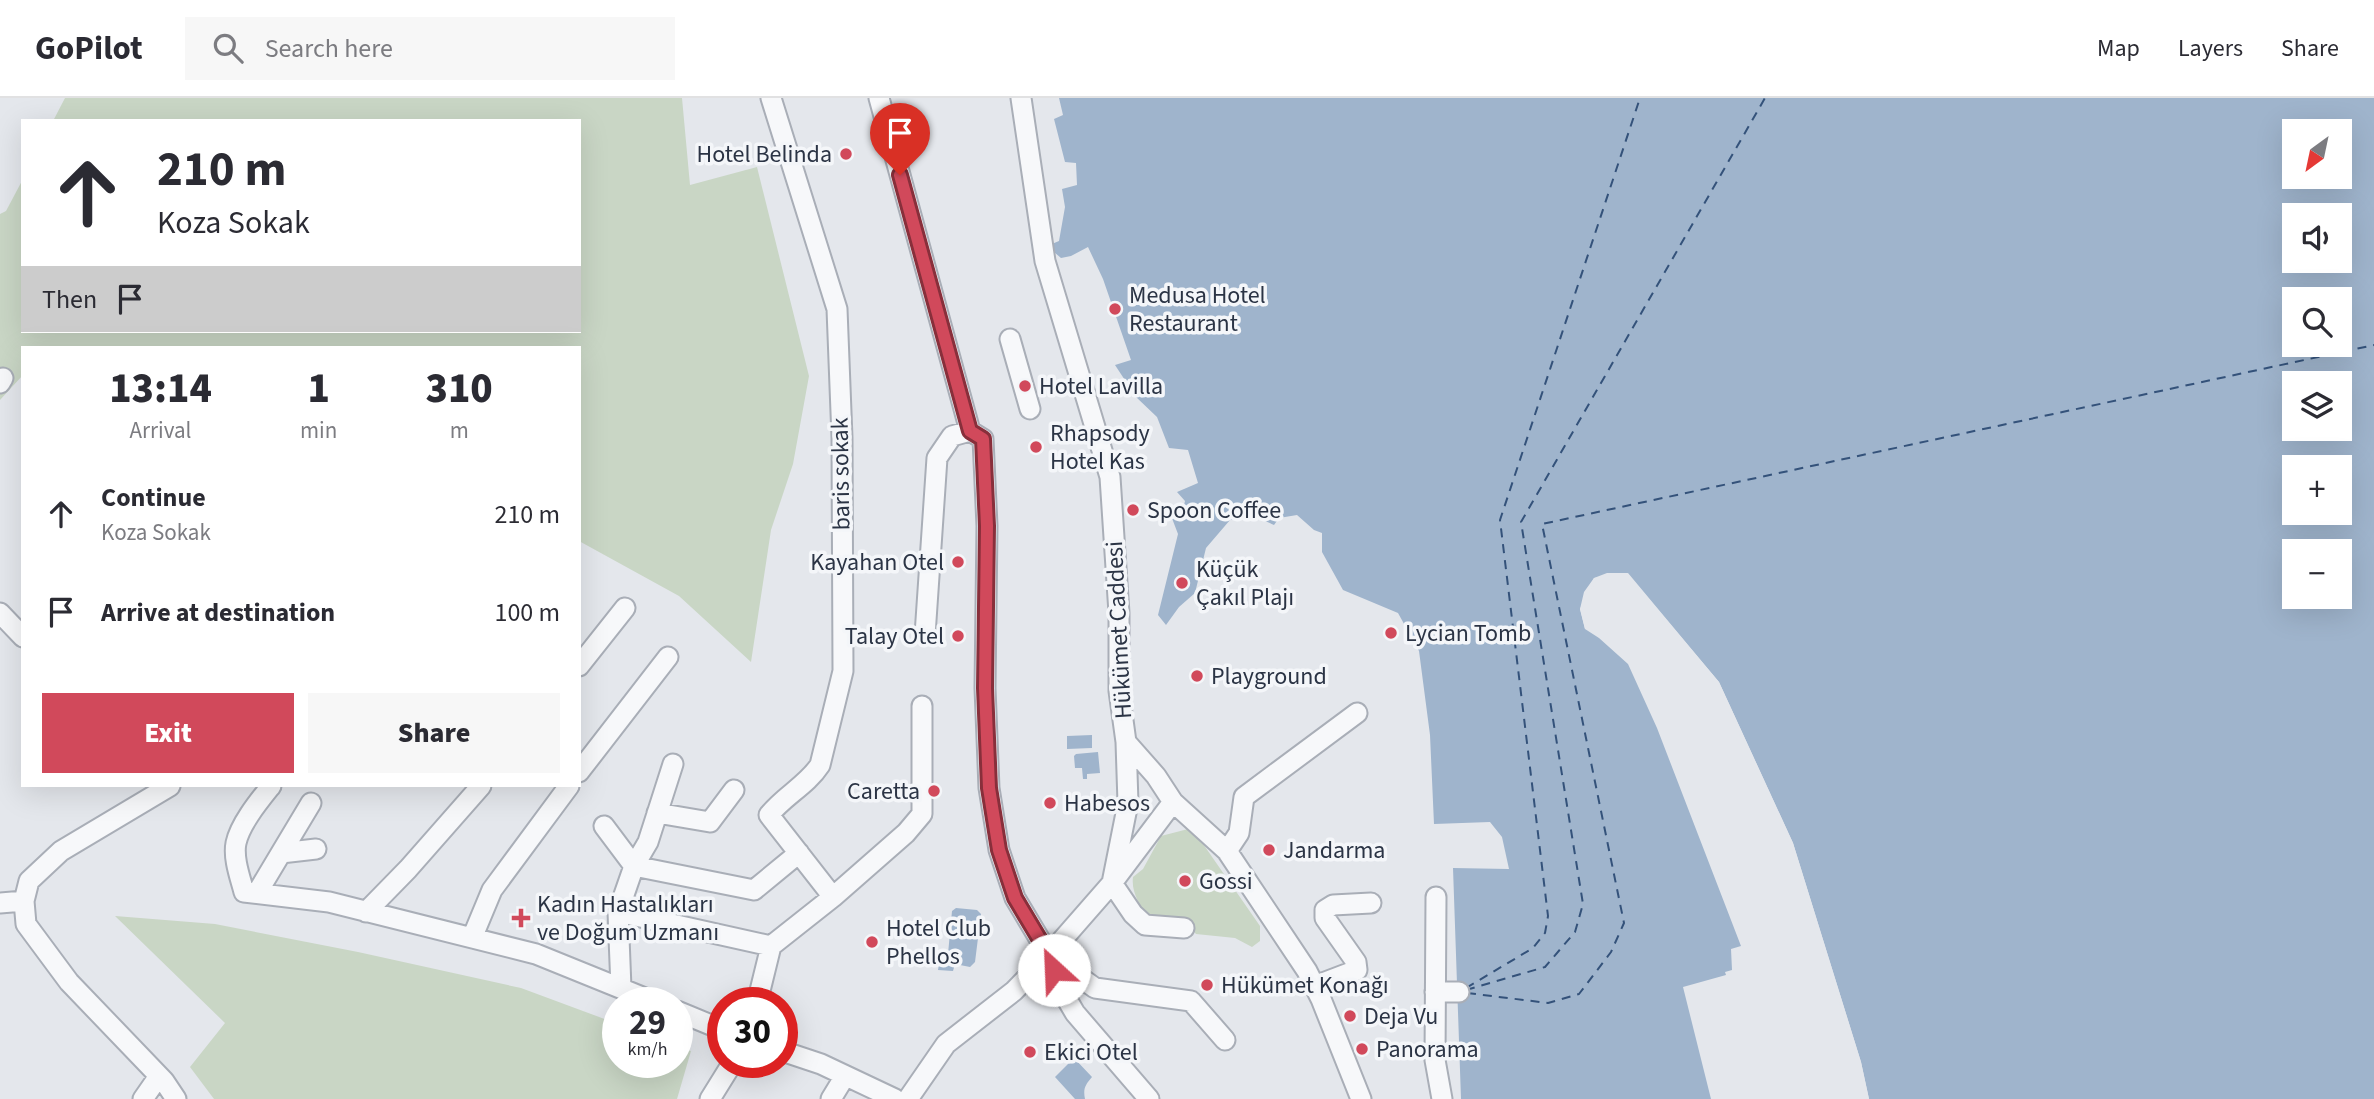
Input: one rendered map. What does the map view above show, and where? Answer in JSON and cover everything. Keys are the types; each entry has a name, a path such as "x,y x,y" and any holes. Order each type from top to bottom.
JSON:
{"street":[{"name":"baris sokak","path":"771,98 837,309 842,438 842,671 820,765 814,775 777,804 769,815 833,897"},
{"path":"879,98 970,431 983,439 987,526 985,688 989,788 999,850 1015,898 1049,955 1058,984 1075,1013 1149,1099"},
{"name":"Hükümet Caddesi","path":"1021,98 1045,261 1111,477 1119,613 1118,691 1126,742 1156,776 1173,802 1227,850 1315,986 1361,1099"},
{"path":"1010,340 1030,409"},
{"path":"925,635 937,458 952,436 970,431"},
{"path":"581,663 625,608"},
{"path":"0,613 21,634"},
{"path":"581,769 668,657"},
{"path":"761,987 771,946 833,897 906,833 922,814 922,706"},
{"path":"1227,850 1239,832 1244,797 1357,713"},
{"path":"1126,742 1128,803 1112,883 1133,914 1145,925 1184,928"},
{"path":"621,987 618,912 634,866 648,842 673,764"},
{"path":"164,787 61,851 29,881 24,901 26,924 69,982 159,1076 176,1099"},
{"path":"270,787 252,811 236,842 237,867 244,892 329,902 536,954 618,987"},
{"path":"366,912 480,787"},
{"path":"472,938 492,890 568,787"},
{"path":"657,813 710,822 734,790"},
{"path":"908,1099 946,1044 1014,991 1049,955 1112,883 1173,802"},
{"path":"257,894 311,803"},
{"path":"604,826 634,866 754,890 799,853"},
{"path":"281,853 316,849"},
{"path":"1436,897 1435,1060 1442,1099"},
{"path":"0,903 24,901"},
{"path":"1315,986 1357,970 1356,961 1325,918 1325,910 1333,905 1371,903"},
{"path":"618,912 771,946"},
{"path":"1049,955 1095,988 1191,1001 1225,1040"},
{"path":"1436,992 1459,992"},
{"path":"798,1056 821,1064 895,1099"},
{"path":"143,1099 159,1076"},
{"path":"831,1099 845,1076"},
{"path":"710,1099 723,1078"}],"green space":[{"path":"65,98 682,98 690,185 757,167 809,376 793,464 771,530 751,662 679,596 581,542 581,346 21,346 21,377 0,400 0,214 6,211 21,183 21,333 581,333 581,119 54,119"},
{"path":"1192,828 1260,926 1260,941 1252,947 1235,938 1196,934 1188,925 1147,918 1139,903 1133,888 1133,877 1143,869 1161,836"},
{"path":"115,916 215,924 521,988 602,1018 602,1078 683,1078 677,1099 214,1099 190,1067 225,1023"}],"water":[{"path":"1059,98 2374,98 2374,1099 1869,1099 1861,1062 1793,843 1719,682 1628,573 1594,578 1580,609 1585,629 1628,664 1657,728 1741,946 1731,949 1732,970 1725,972 1726,975 1683,987 1711,1099 1461,1099 1453,868 1509,869 1502,837 1490,822 1434,824 1430,735 1419,651 1398,613 1343,590 1322,552 1322,533 1314,530 1297,515 1279,518 1274,525 1256,517 1230,520 1206,548 1195,593 1179,607 1166,625 1158,615 1178,534 1170,513 1182,513 1185,501 1177,492 1198,483 1188,450 1169,448 1157,417 1136,397 1115,365 1131,360 1103,279 1088,247 1061,258 1047,246 1059,241 1065,207 1062,189 1077,185 1076,163 1065,162 1054,119 1063,115"},
{"path":"1092,735 1092,748 1067,749 1067,736"},
{"path":"1098,752 1100,773 1087,774 1087,779 1083,779 1082,768 1075,768 1074,756"},
{"path":"956,908 977,910 981,914 975,962 970,967 955,964 953,971 938,970 941,953 948,954 952,911"},
{"path":"1074,1058 1092,1077 1085,1087 1085,1099 1075,1099 1055,1077"}],"pier":[{"path":"1607,573 1627,573 1719,682 1793,843 1861,1062 1869,1099 1866,1099 1858,1063 1790,844 1716,684 1626,577 1608,577 1597,581 1588,594 1583,609 1589,628 1585,629 1580,609 1584,592 1594,578"}],"ferry route":[{"path":"1466,988 1533,948 1545,933 1548,916 1500,520 1640,98"},
{"path":"1466,990 1545,967 1575,932 1583,904 1521,522 1765,98"},
{"path":"1467,993 1548,1003 1579,994 1611,952 1624,923 1542,524 2374,345"}],"place":[{"name":"Hotel Belinda","path":"846,154"},
{"name":"Medusa Hotel Restaurant","path":"1115,309"},
{"name":"Hotel Lavilla","path":"1025,386"},
{"name":"Rhapsody Hotel Kas","path":"1036,447"},
{"name":"Spoon Coffee","path":"1133,510"},
{"name":"Kayahan Otel","path":"958,562"},
{"name":"Küçük Çakıl Plajı","path":"1182,583"},
{"name":"Lycian Tomb","path":"1391,633"},
{"name":"Talay Otel","path":"958,636"},
{"name":"Playground","path":"1197,676"},
{"name":"Caretta","path":"934,791"},
{"name":"Habesos","path":"1050,803"},
{"name":"Jandarma","path":"1269,850"},
{"name":"Gossi","path":"1185,881"},
{"name":"Kadın Hastalıkları ve Doğum Uzmanı","path":"521,918"},
{"name":"Hotel Club Phellos","path":"872,942"},
{"name":"Hükümet Konağı","path":"1207,985"},
{"name":"Deja Vu","path":"1350,1016"},
{"name":"Panorama","path":"1362,1049"},
{"name":"Ekici Otel","path":"1030,1052"}],"route":[{"path":"900,175 970,431 983,439 987,526 985,688 989,788 999,850 1015,898 1049,955 1054,970"}]}
